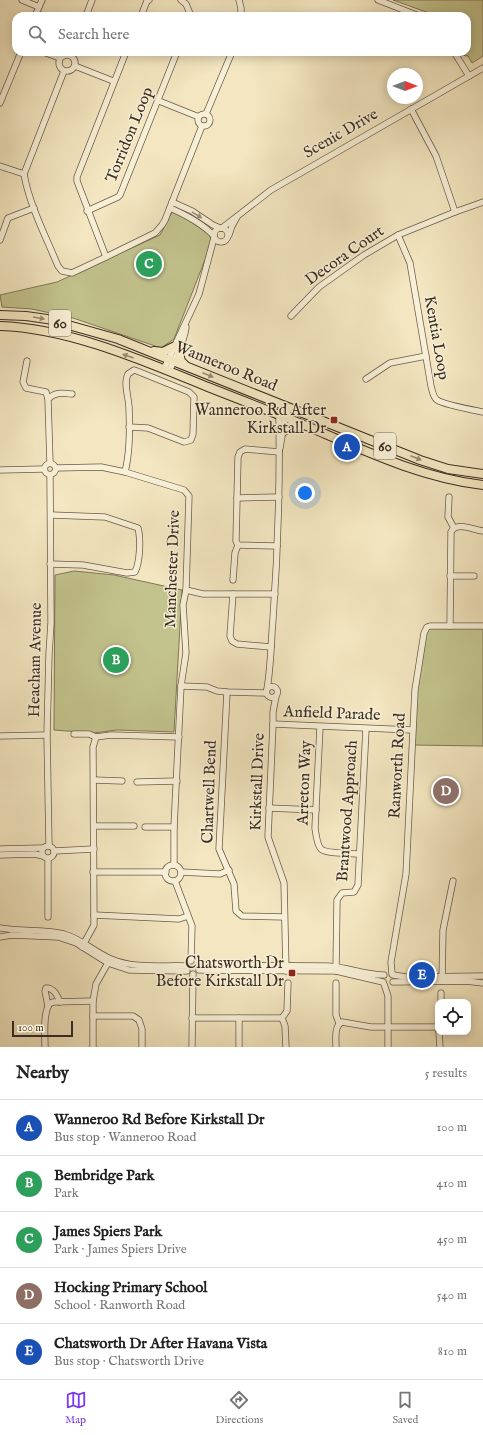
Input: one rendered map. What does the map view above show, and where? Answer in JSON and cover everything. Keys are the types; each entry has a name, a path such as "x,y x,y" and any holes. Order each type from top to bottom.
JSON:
{"highway":[{"name":"Wanneroo Road","path":"0,314 48,319 102,334 172,360 420,460 448,469 483,474"},
{"name":"Wanneroo Road","path":"0,326 21,327 55,333 103,347 167,370 404,466 456,481 483,485"},
{"path":"146,350 163,352 177,348 181,361 187,367"},
{"path":"284,431 287,427 308,427"}],"street":[{"path":"22,0 39,7"},
{"path":"37,12 42,0"},
{"path":"88,12 92,0"},
{"path":"142,12 147,1 150,0"},
{"path":"182,0 186,4 189,12"},
{"path":"239,0 241,12"},
{"path":"378,0 409,12"},
{"path":"0,103 19,56"},
{"path":"54,56 60,58"},
{"path":"64,71 71,70 75,66 75,59 73,56"},
{"path":"106,257 87,210 77,177 113,81 124,56"},
{"name":"Torridon Loop","path":"87,210 120,195 159,101 176,56"},
{"path":"206,114 230,56"},
{"path":"456,56 469,76"},
{"path":"60,58 60,67 64,71"},
{"path":"75,66 113,81"},
{"name":"Scenic Drive","path":"221,228 271,190 483,68"},
{"path":"64,71 24,174 26,186 34,208 58,266 62,271 72,272 106,257 155,233 162,226 202,126"},
{"path":"159,101 198,118"},
{"path":"411,109 436,156 455,212"},
{"path":"198,118 202,114 206,114"},
{"path":"202,126 207,125 210,122 210,118 206,114"},
{"path":"198,118 198,122 202,126"},
{"path":"0,166 24,174"},
{"path":"172,202 192,211 213,225 227,230 229,235 227,240 211,255"},
{"name":"Decora Court","path":"291,316 319,286 364,255 398,235 483,202"},
{"path":"0,240 8,218 34,208"},
{"path":"170,208 189,217 209,230 218,242 223,243"},
{"name":"Scenic Drive","path":"229,235 237,217"},
{"path":"167,370 185,332 186,324 199,294 211,255 215,231 221,228"},
{"name":"Kentia Loop","path":"398,235 410,263 431,386 436,399 464,408 483,412"},
{"path":"366,379 390,363 426,356"},
{"path":"27,361 23,382 26,388 46,392 48,399 50,463"},
{"path":"125,472 128,460 129,427 126,376 134,370 189,392 194,397 191,440 184,442 148,428 129,427"},
{"path":"48,399 52,395 58,393 72,394"},
{"name":"Kirkstall Drive","path":"286,406 282,417 278,439 279,497 275,594 267,693 273,712 274,724 268,837 284,883 286,968"},
{"name":"Kirkstall Drive","path":"279,452 284,431 282,417"},
{"path":"233,580 235,553 238,545 236,541 238,457 240,452 245,449 279,452"},
{"path":"44,469 47,474 50,475 55,472 56,468 50,463"},
{"path":"44,469 46,464 50,463"},
{"name":"Manchester Drive","path":"56,468 101,467 125,472 184,490 189,496 186,590 183,605 186,653 181,686 174,827 174,865"},
{"path":"0,470 44,469"},
{"name":"Heacham Avenue","path":"49,846 48,687 51,623 50,475"},
{"path":"237,498 279,497"},
{"path":"449,497 448,517 454,528"},
{"path":"50,564 83,565 127,573 135,572 138,566 139,534 138,528 105,517 51,515"},
{"path":"450,626 451,532 458,526 483,531"},
{"path":"238,545 277,546"},
{"path":"450,576 474,576"},
{"path":"186,590 203,594 275,594"},
{"path":"233,594 230,636 232,641 235,644 271,647"},
{"name":"Ranworth Road","path":"385,974 391,962 406,874 412,730 415,690 424,632 427,627 430,626 483,626"},
{"name":"Kirkstall Drive","path":"270,670 275,687"},
{"path":"181,686 207,687 217,691 227,692 267,693 272,698 276,696 277,692 275,687 271,686 267,693"},
{"name":"Chartwell Bend","path":"227,692 220,849 236,891 236,911 242,916 284,916"},
{"name":"Kirkstall Drive","path":"273,712 276,696"},
{"name":"Anfield Parade","path":"274,724 412,730"},
{"name":"Arreton Way","path":"320,727 316,835 322,850 328,852 359,854"},
{"name":"Brantwood Approach","path":"336,969 337,900 342,893 356,890 358,885 366,729"},
{"path":"74,734 89,734 96,737 111,735 179,737"},
{"path":"0,736 48,735"},
{"path":"83,945 94,928 94,747 96,737"},
{"path":"94,780 122,781"},
{"path":"137,782 177,782"},
{"path":"269,808 316,810"},
{"path":"94,826 134,826"},
{"path":"145,827 174,827"},
{"path":"0,849 43,848 49,846 52,847 54,851"},
{"path":"43,848 41,852 45,857 48,917"},
{"path":"54,851 94,849"},
{"path":"0,855 35,854 45,857 52,857 54,851"},
{"path":"174,865 179,867 181,872 180,878 175,880 169,879 166,872 169,866 174,865"},
{"path":"181,872 220,874 229,870"},
{"path":"93,872 166,872"},
{"path":"175,880 192,926 192,961 189,970 192,1047"},
{"path":"442,979 443,930 453,881"},
{"path":"94,915 179,919 188,916"},
{"path":"34,933 0,936 0,929 34,933 58,937 83,945 109,961 129,970 189,970 196,974 199,968"},
{"path":"93,1047 93,1001 96,984 109,961"},
{"path":"192,961 196,962 199,968"},
{"name":"Ranworth Road","path":"391,962 393,975"},
{"path":"199,968 336,969 370,974 385,974 389,972 393,975 406,977 483,983"},
{"path":"336,969 388,985 393,983 483,976"},
{"path":"385,974 382,978 388,996 388,1047"},
{"path":"388,996 393,983 393,975"},
{"path":"192,1018 282,1018 288,1011 288,983"},
{"path":"336,983 336,1015 340,1022"},
{"path":"45,1047 46,1015 48,1006 45,991 46,988 50,988 56,992 60,1002"},
{"path":"440,999 441,993"},
{"path":"48,1006 51,1003 60,1002 93,1001"},
{"path":"93,1016 133,1016 139,1020 142,1029 142,1047"},
{"path":"239,1018 239,1047"},
{"path":"282,1018 285,1026 286,1047"},
{"path":"340,1022 344,1021 371,1027 435,1028"},
{"path":"336,1047 336,1032 340,1022"},
{"path":"439,1035 440,1047"}],"green space":[{"path":"393,0 483,0 483,56 472,63 468,56 471,56 471,12 426,12"},
{"path":"173,210 209,234 211,239 210,247 174,339 161,348 73,318 32,309 2,307 0,295 57,282 160,235"},
{"path":"74,571 114,575 182,590 174,732 117,730 94,733 54,730 55,575"},
{"path":"483,626 483,746 412,745 415,690 427,627"}],"place":[{"name":"James Spiers Park","path":"149,264"},
{"name":"Wanneroo Rd After Kirkstall Dr","path":"334,420"},
{"name":"Wanneroo Rd Before Kirkstall Dr","path":"347,447"},
{"name":"Bembridge Park","path":"116,660"},
{"name":"Hocking Primary School","path":"446,791"},
{"name":"Chatsworth Dr Before Kirkstall Dr","path":"292,973"},
{"name":"Chatsworth Dr After Havana Vista","path":"422,975"}]}
